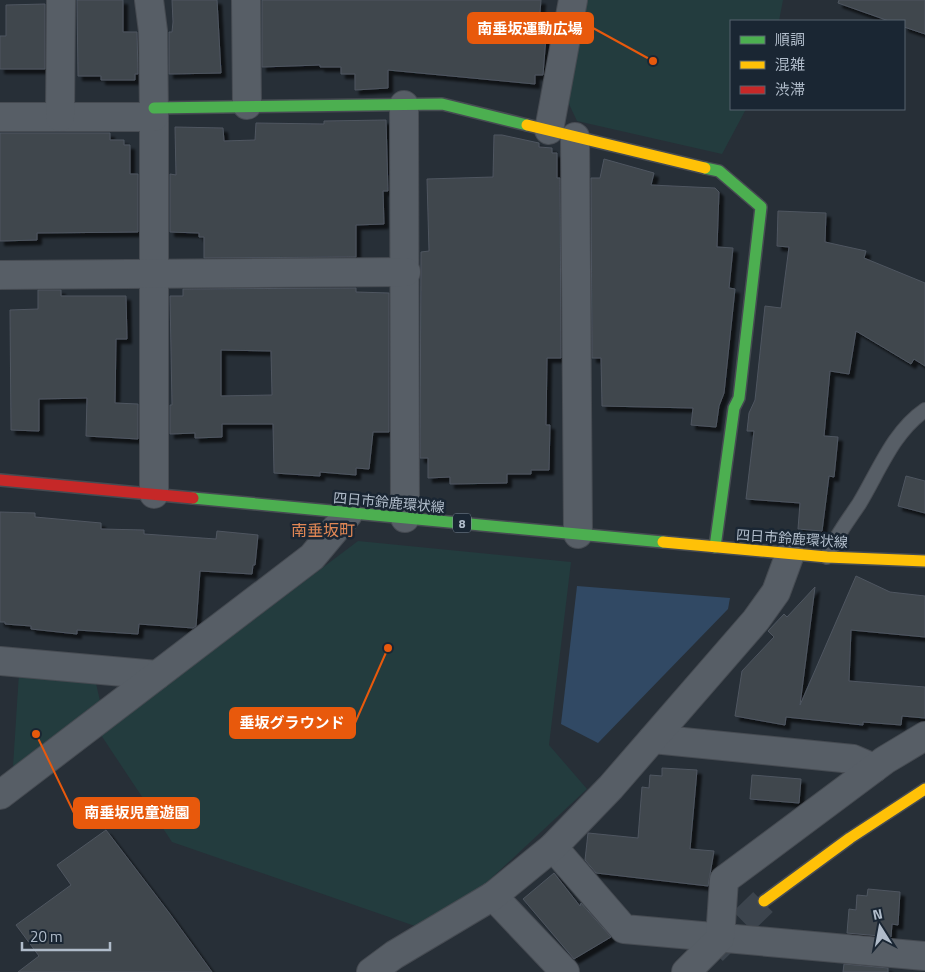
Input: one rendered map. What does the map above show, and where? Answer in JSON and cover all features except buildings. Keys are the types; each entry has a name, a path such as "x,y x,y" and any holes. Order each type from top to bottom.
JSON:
{"street":[{"path":"60,117 61,0"},
{"path":"149,0 153,31 154,112 154,494"},
{"path":"246,0 247,105"},
{"path":"573,0 562,134 578,534"},
{"path":"404,104 406,272 405,518"},
{"path":"0,117 60,117 247,105 442,104 719,171 761,207 739,398 734,408 715,547"},
{"path":"0,275 406,272"},
{"name":"四日市鈴鹿環状線","path":"0,480 790,554 925,562"},
{"path":"0,795 312,557 348,514"},
{"path":"371,972 394,955 493,896 554,847 653,739 756,620 776,592 790,554"},
{"path":"0,660 156,675"},
{"path":"686,972 720,938 724,880 874,768 925,736"},
{"path":"653,739 853,759 874,768"},
{"path":"764,901 850,838 925,790"},
{"path":"554,847 624,929 925,956"},
{"path":"493,896 565,972"}],"lane":[{"path":"826,557 836,535 858,505 908,422 925,410"}],"green space":[{"path":"586,0 783,0 779,20 730,20 730,110 745,110 722,154 577,121 568,102"},
{"path":"358,541 571,562 549,745 587,789 484,885 415,926 172,842 101,735"},
{"path":"19,673 95,679 100,701 13,767"}],"water":[{"path":"577,586 730,598 728,609 598,743 561,724"}],"tunnel":[{"path":"713,951 764,901"}],"traffic: fast":[{"path":"154,108 442,104 527,125"},
{"path":"705,168 719,171 761,207 739,398 734,408 715,547"},
{"path":"193,498 663,542"}],"traffic: slow":[{"path":"527,125 705,168"},
{"path":"663,542 827,557 925,561"},
{"path":"764,901 850,838 925,789"}],"traffic: jam":[{"path":"0,480 193,498"}],"place":[{"name":"南垂坂運動広場","path":"653,61"},
{"name":"垂坂グラウンド","path":"388,648"},
{"name":"南垂坂児童遊園","path":"36,734"}],"district":[{"name":"南垂坂町","path":"323,530"}]}
